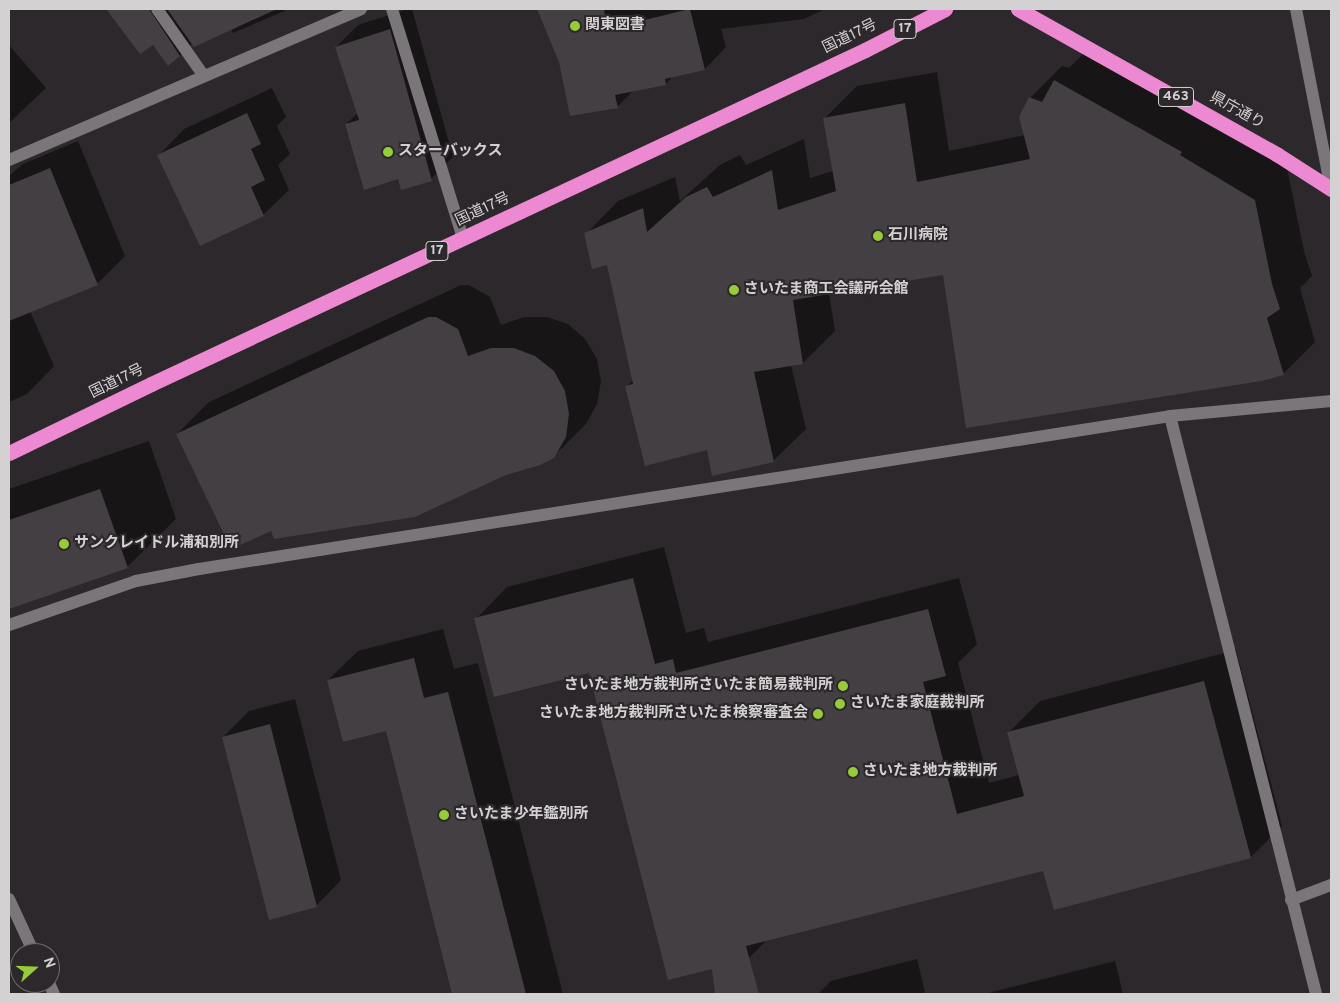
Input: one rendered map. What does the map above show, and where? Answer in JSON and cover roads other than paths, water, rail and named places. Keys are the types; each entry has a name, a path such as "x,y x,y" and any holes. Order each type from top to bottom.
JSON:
{"highway":[{"name":"国道17号","path":"9,453 865,50 945,9"},
{"name":"県庁通り","path":"1018,9 1278,155 1331,189"}],"street":[{"path":"157,9 204,76"},
{"path":"9,160 361,9"},
{"path":"392,9 463,238"},
{"path":"1296,9 1331,189"},
{"path":"9,625 136,581 199,569 1170,416 1331,401"},
{"path":"1170,416 1316,994"},
{"path":"1291,900 1331,885"},
{"path":"9,899 29,943"}],"place":[{"name":"関東図書","path":"575,26"},
{"name":"スターバックス","path":"388,152"},
{"name":"石川病院","path":"878,236"},
{"name":"さいたま商工会議所会館","path":"734,290"},
{"name":"サンクレイドル浦和別所","path":"64,544"},
{"name":"さいたま地方裁判所さいたま簡易裁判所","path":"843,686"},
{"name":"さいたま家庭裁判所","path":"840,704"},
{"name":"さいたま地方裁判所さいたま検察審査会","path":"818,714"},
{"name":"さいたま地方裁判所","path":"853,772"},
{"name":"さいたま少年鑑別所","path":"444,815"}]}
